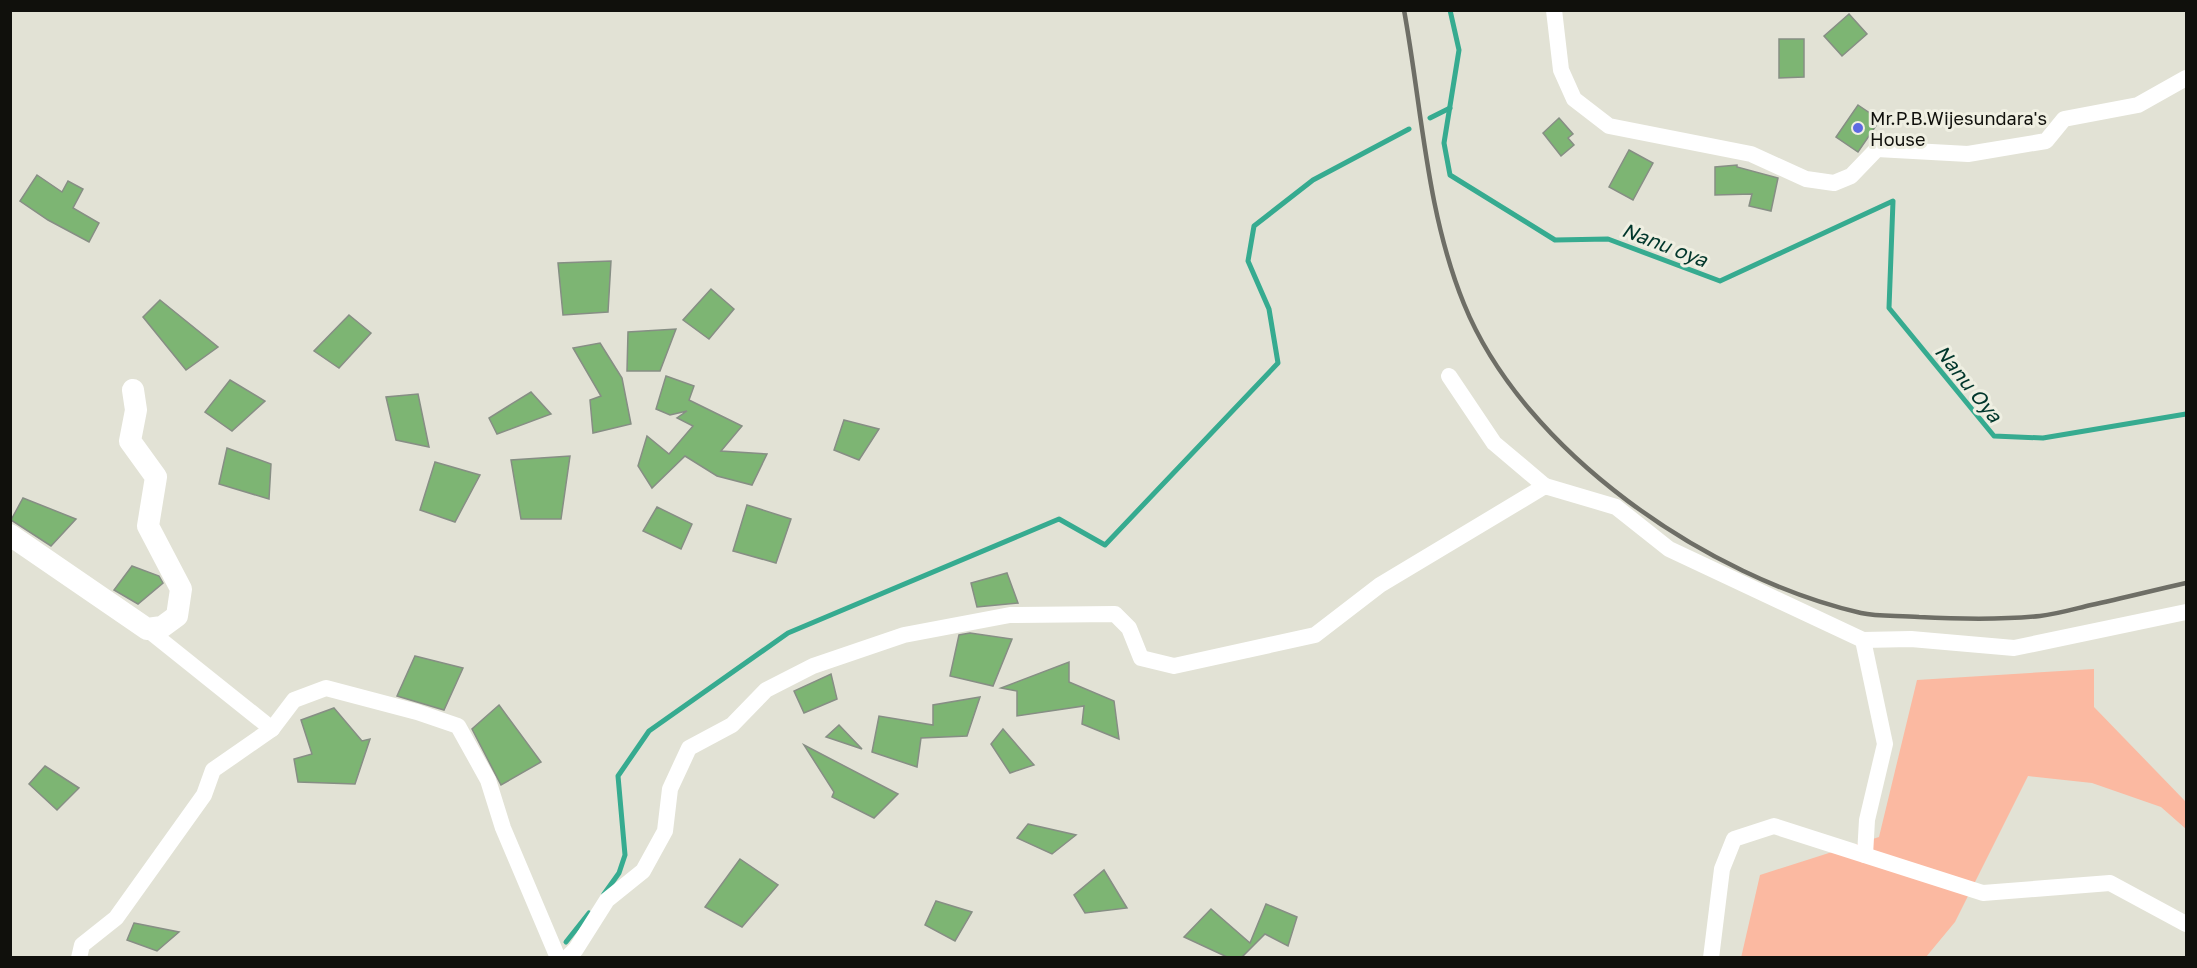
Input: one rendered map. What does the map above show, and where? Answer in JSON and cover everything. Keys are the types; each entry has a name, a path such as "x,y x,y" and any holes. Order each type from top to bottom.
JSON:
{"street":[{"path":"1554,10 1561,70 1574,99 1609,126 1751,154 1806,179 1834,183 1851,176 1877,149 1968,154 2046,141 2064,119 2138,105 2187,78"},
{"path":"1449,376 1494,443 1545,486 1616,507 1670,549 1863,640 1911,639 2014,648 2187,612"},
{"path":"133,390 136,410 130,441 156,477 148,526 182,589 177,616 162,627 147,629"},
{"path":"567,957 576,949 607,900 643,871 665,831 670,789 689,748 732,724 766,690 813,666 904,635 1010,615 1115,614 1129,628 1141,658 1174,666 1315,635 1380,585 1545,486"},
{"path":"10,535 147,629 272,729"},
{"path":"1863,640 1885,744 1867,820 1865,855"},
{"path":"79,957 82,945 116,918 184,824 204,795 213,770 272,729 294,700 326,688 417,712 458,726 488,780 503,828 558,957"},
{"path":"1711,957 1722,869 1734,839 1774,826 1983,893 2110,883 2187,924"}],"shaded area":[{"path":"2094,669 2094,707 2186,802 2186,829 2161,807 2092,783 2028,776 1955,922 1926,957 1741,958 1760,875 1879,837 1917,680"}],"building":[{"path":"1849,14 1867,34 1842,56 1824,36"},
{"path":"1779,39 1804,39 1804,77 1779,78"},
{"name":"Mr.P.B.Wijesundara's House","path":"1858,105 1880,120 1858,152 1836,137"},
{"path":"1559,118 1573,134 1568,138 1574,145 1561,156 1543,133"},
{"path":"1629,150 1653,163 1633,200 1609,187"},
{"path":"1737,165 1737,167 1778,178 1771,211 1749,206 1752,194 1715,195 1715,167"},
{"path":"37,175 62,192 68,181 83,189 73,208 99,223 89,242 48,220 20,201"},
{"path":"611,261 608,312 563,315 558,263"},
{"path":"711,289 734,309 709,339 683,320"},
{"path":"160,300 218,347 186,370 143,317"},
{"path":"349,315 371,333 339,368 314,351"},
{"path":"676,329 660,371 627,371 628,332"},
{"path":"600,343 622,378 631,424 593,433 590,400 601,396 573,348"},
{"path":"666,376 694,386 689,400 742,426 721,451 767,454 752,485 717,476 685,456 652,488 638,466 647,436 669,454 693,426 677,418 687,411 670,415 656,409"},
{"path":"230,380 265,401 232,431 205,412"},
{"path":"531,392 551,414 497,434 489,418"},
{"path":"418,394 429,447 396,440 386,397"},
{"path":"844,420 879,429 859,460 834,450"},
{"path":"227,448 271,464 269,499 219,484"},
{"path":"570,456 561,519 521,519 511,460"},
{"path":"435,462 480,475 455,522 420,510"},
{"path":"23,498 76,519 51,546 11,520"},
{"path":"747,505 791,519 776,563 733,551"},
{"path":"657,507 692,524 681,549 643,531"},
{"path":"132,566 159,576 163,583 138,604 114,590"},
{"path":"1007,573 1018,603 977,607 971,583"},
{"path":"970,633 1012,639 993,686 950,676 959,635"},
{"path":"415,656 463,668 444,710 397,696"},
{"path":"1069,662 1069,682 1114,701 1119,739 1082,724 1084,706 1017,716 1017,691 1001,688"},
{"path":"831,674 837,699 804,713 794,691"},
{"path":"980,697 967,736 921,738 917,767 872,752 879,716 933,725 933,705"},
{"path":"499,705 541,762 501,785 472,729"},
{"path":"334,708 362,741 370,739 355,784 298,782 294,759 312,754 301,720"},
{"path":"839,725 862,749 826,737"},
{"path":"1003,729 1034,765 1010,773 991,744"},
{"path":"804,745 898,794 874,818 832,797 834,792"},
{"path":"45,766 79,788 57,810 29,784"},
{"path":"1028,824 1076,835 1052,854 1017,838"},
{"path":"740,859 778,885 742,927 705,907"},
{"path":"1104,870 1127,908 1085,913 1074,895"},
{"path":"936,901 972,912 955,941 925,925"},
{"path":"1266,904 1297,917 1288,946 1265,934 1242,957 1227,957 1184,937 1211,909 1250,943"},
{"path":"134,923 179,932 157,951 127,940"}],"waterway":[{"name":"Nanu oya","path":"1450,10 1459,50 1444,143 1450,175 1555,240 1608,239 1720,281 1893,201 1889,308 1994,436 2043,438 2186,414"},
{"path":"1430,118 1450,108"},
{"path":"604,894 619,873 625,855 618,776 649,731 788,633 1059,519 1105,545 1278,363 1269,309 1248,261 1254,226 1313,180 1409,129"},
{"path":"566,942 589,913"}],"railway":[{"path":"1404,10 1433,196 1451,269 1464,304 1492,358 1530,410 1576,458 1628,501 1684,539 1743,571 1802,596 1861,613 1964,619 2040,616 2186,583"}],"place":[{"name":"Mr.P.B.Wijesundara's House","path":"1858,128"}],"water label":[{"name":"Nanu Oya","path":"1969,383"}]}
